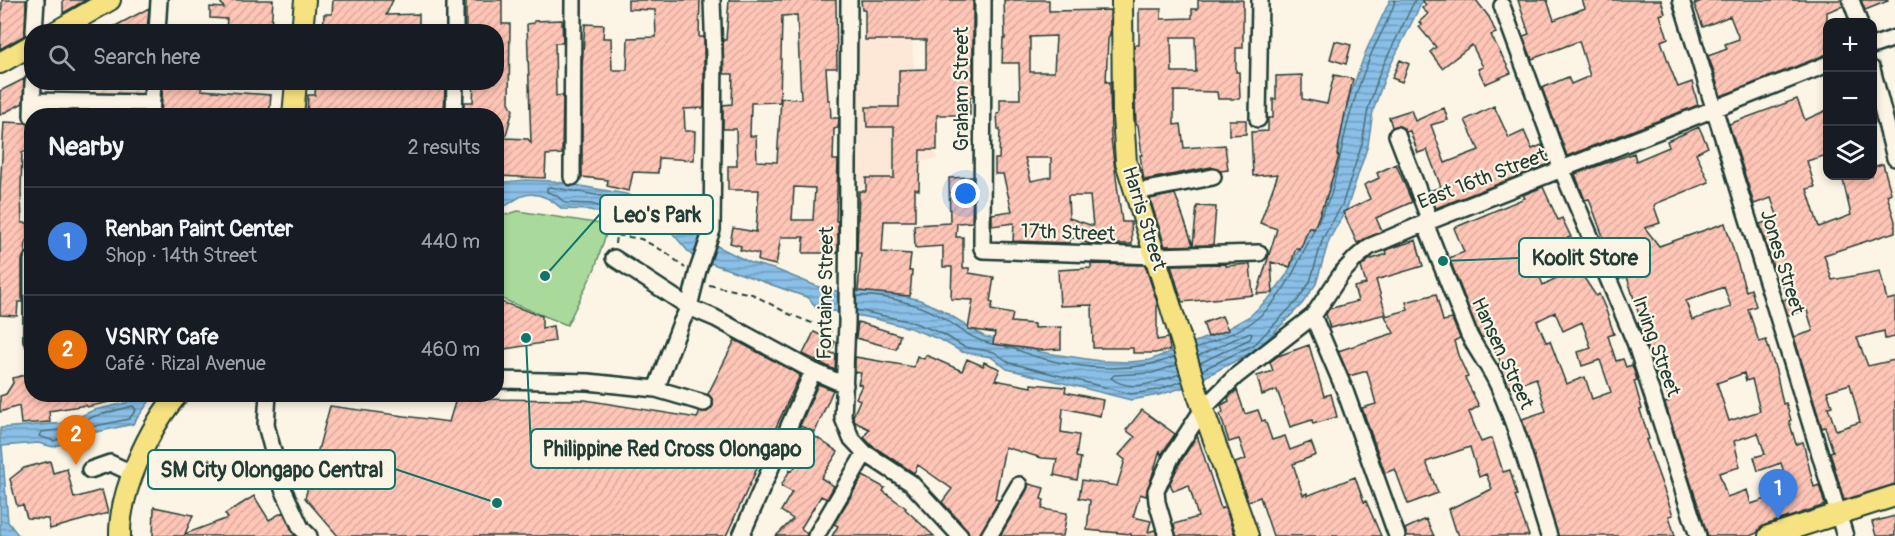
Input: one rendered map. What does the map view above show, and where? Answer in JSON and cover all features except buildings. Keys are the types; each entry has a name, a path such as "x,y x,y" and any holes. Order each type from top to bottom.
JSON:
{"main road":[{"path":"69,24 110,0"},
{"path":"303,24 305,0"},
{"name":"Harris Street","path":"1122,0 1126,162 1201,402 1248,536"},
{"path":"0,63 24,50"},
{"path":"293,108 295,90"},
{"path":"120,536 124,503 132,474 152,433 173,402"},
{"path":"1768,536 1895,496"}],"street":[{"path":"34,24 36,0"},
{"path":"158,24 159,0"},
{"path":"455,0 455,24"},
{"path":"572,177 573,0"},
{"path":"656,389 689,307 712,230 714,57 712,0"},
{"name":"Fontaine Street","path":"849,0 847,329 843,418 851,438 865,453 911,483 960,536"},
{"name":"Graham Street","path":"983,0 983,250"},
{"path":"1258,119 1260,0"},
{"name":"Jones Street","path":"1681,0 1845,536"},
{"path":"1851,0 1858,18"},
{"name":"Irving Street","path":"1502,6 1562,170 1635,342 1698,536"},
{"path":"1877,44 1895,38"},
{"name":"East 16th Street","path":"1167,536 1156,491 1201,402 1313,316 1342,273 1369,247 1823,66"},
{"path":"1873,72 1895,158"},
{"path":"32,108 33,90"},
{"path":"151,108 152,90"},
{"path":"454,90 454,108"},
{"name":"Hansen Street","path":"1396,135 1469,335 1476,350 1490,368 1507,407 1549,536"},
{"path":"1136,192 1213,177"},
{"name":"17th Street","path":"983,250 1156,256 1259,253"},
{"path":"614,258 689,307 845,385"},
{"path":"1313,316 1345,391 1397,536"},
{"path":"741,536 813,371"},
{"path":"504,380 588,382 656,389 704,403"},
{"path":"267,402 266,425 283,489 301,528 309,536"},
{"path":"816,536 865,453"},
{"path":"90,470 110,463 132,474"},
{"path":"989,536 1019,484"}],"path":[{"path":"616,235 642,239 698,274 711,286 752,294 818,327 847,329"}],"shaded area":[{"path":"912,39 918,124 935,126 937,159 913,163 911,190 857,188 855,41"},
{"path":"92,90 142,90 142,108 44,108 44,93 92,93"}],"green space":[{"path":"518,211 609,225 595,268 567,325 504,300 504,215"}],"water":[{"path":"1390,0 1423,0 1386,74 1373,111 1368,145 1347,208 1329,240 1316,284 1302,304 1258,349 1188,386 1159,395 1131,400 1007,369 991,357 962,352 941,340 910,328 816,308 809,298 693,257 668,228 650,217 615,217 590,210 562,209 547,198 530,194 504,206 504,182 525,180 552,181 626,194 672,214 686,228 751,263 777,270 829,291 875,289 920,300 942,310 985,337 1012,342 1040,352 1100,361 1150,360 1225,330 1250,316 1271,296 1287,274 1325,193 1339,132 1366,51"},
{"path":"149,402 133,424 92,433 53,447 38,443 2,446 8,522 19,536 0,536 0,428 65,423 94,410 126,403"}],"place":[{"name":"Koolit Store","path":"1443,261"},
{"name":"Leo's Park","path":"545,276"},
{"name":"Philippine Red Cross Olongapo","path":"526,338"},
{"name":"VSNRY Cafe","path":"76,465"},
{"name":"SM City Olongapo Central","path":"497,503"},
{"name":"Renban Paint Center","path":"1778,519"}]}
